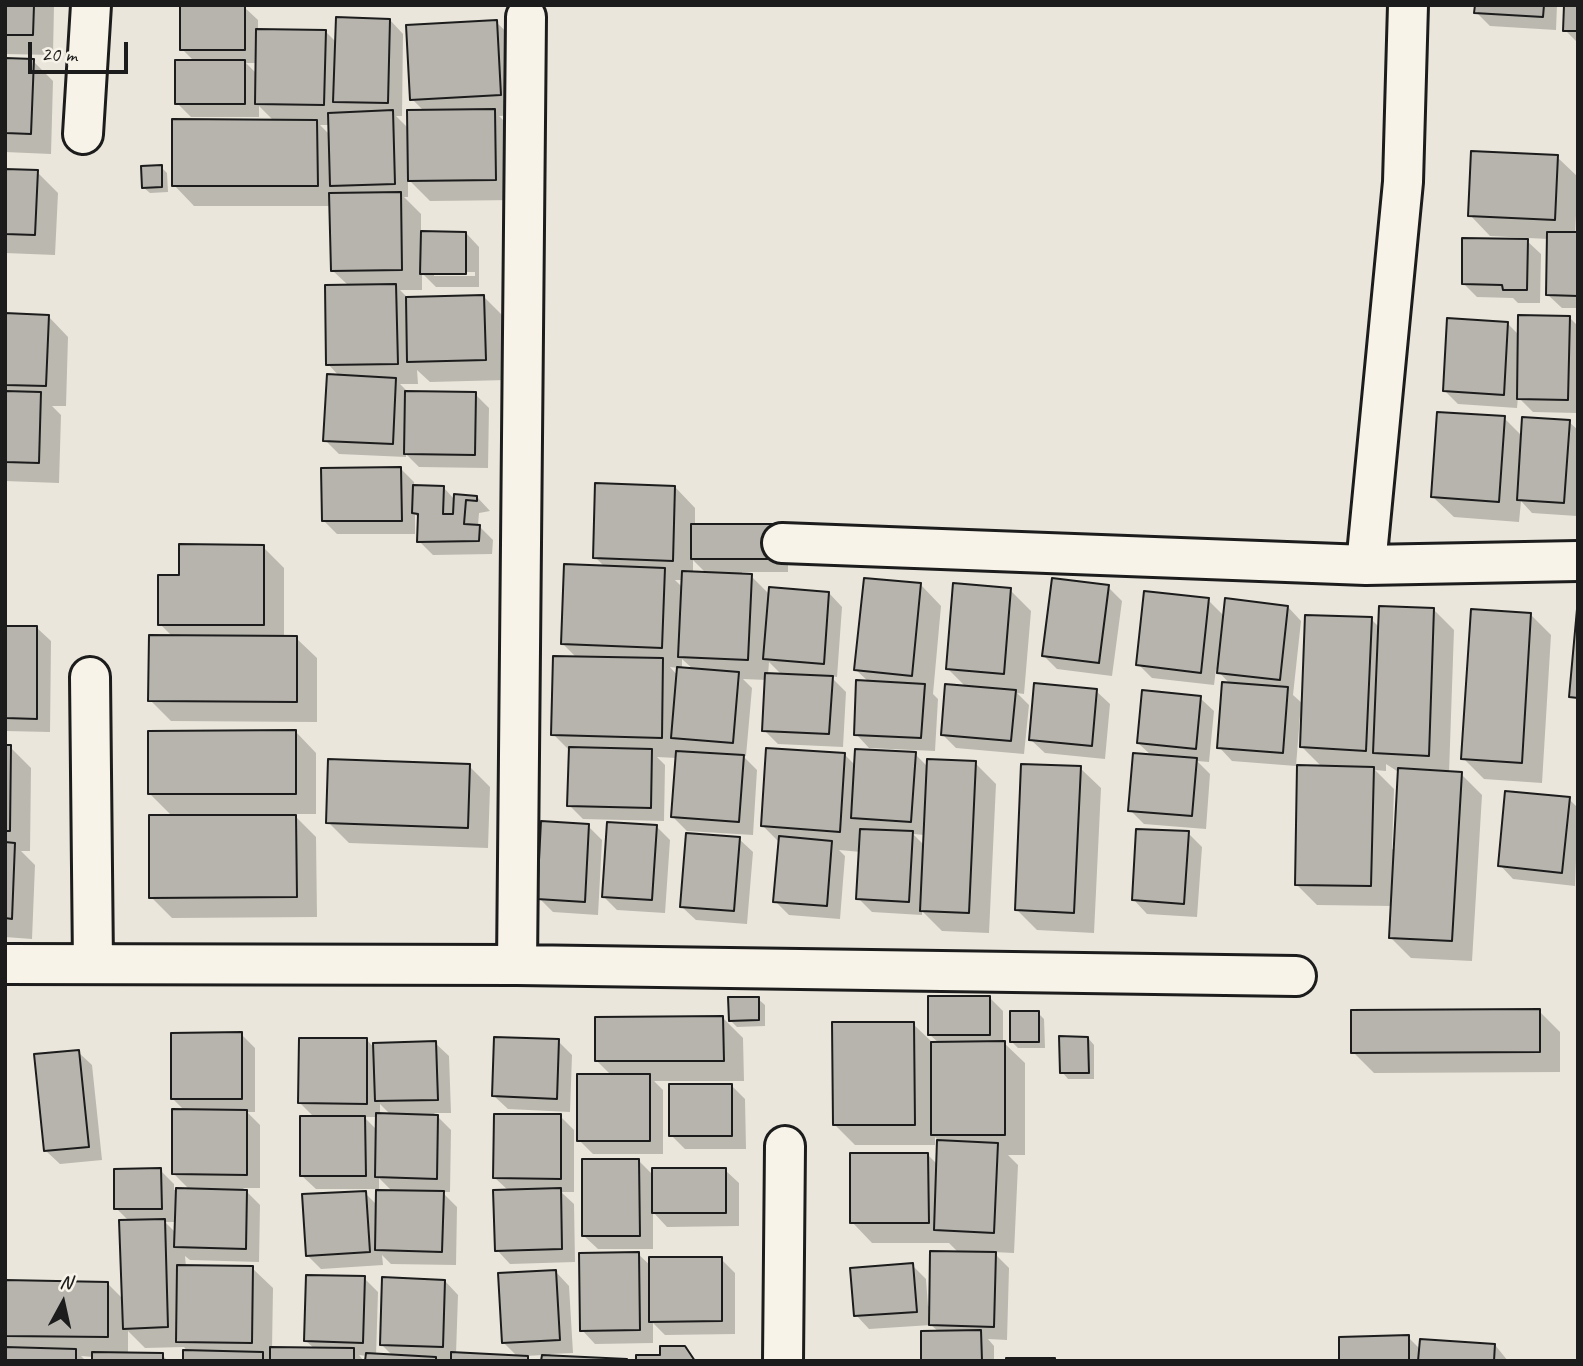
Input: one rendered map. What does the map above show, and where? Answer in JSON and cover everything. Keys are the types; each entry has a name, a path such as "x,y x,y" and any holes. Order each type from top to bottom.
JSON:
{"street":[{"path":"83,134 91,5"},
{"path":"1366,565 1403,182 1408,5"},
{"path":"517,965 526,17"},
{"path":"782,543 1366,565 1578,561"},
{"path":"90,677 93,964"},
{"path":"5,964 517,965 1296,976"},
{"path":"783,1361 785,1146"}],"building":[{"path":"5,5 34,5 33,35 5,35"},
{"path":"180,5 245,5 245,50 180,50"},
{"path":"1475,5 1544,5 1543,17 1474,13"},
{"path":"1564,5 1578,5 1578,31 1563,31"},
{"path":"336,17 390,19 388,103 333,102"},
{"path":"497,20 501,95 410,100 406,25"},
{"path":"256,29 326,30 324,105 255,104"},
{"path":"5,58 34,59 31,134 5,133"},
{"path":"175,60 245,60 245,104 175,104"},
{"path":"495,109 496,180 408,181 407,110"},
{"path":"393,110 395,184 330,186 328,113"},
{"path":"172,119 317,120 318,186 172,186"},
{"path":"1471,151 1558,155 1555,220 1468,216"},
{"path":"162,165 162,187 142,188 141,166"},
{"path":"5,169 38,170 35,235 5,234"},
{"path":"401,192 402,270 331,271 329,193"},
{"path":"421,231 466,232 466,274 420,274"},
{"path":"1547,232 1578,232 1578,296 1546,295"},
{"path":"1462,238 1528,239 1527,290 1503,290 1502,285 1462,284"},
{"path":"396,284 398,364 326,365 325,285"},
{"path":"484,295 486,360 407,362 406,297"},
{"path":"5,313 49,315 46,386 5,385"},
{"path":"1518,315 1570,316 1568,400 1517,399"},
{"path":"1447,318 1508,322 1504,395 1443,391"},
{"path":"327,374 396,378 393,444 323,441"},
{"path":"5,391 41,392 39,463 5,462"},
{"path":"405,391 476,392 475,455 404,454"},
{"path":"1437,412 1505,416 1499,502 1431,497"},
{"path":"1522,417 1570,420 1564,503 1517,500"},
{"path":"401,467 402,521 322,521 321,468"},
{"path":"595,483 675,486 673,561 593,558"},
{"path":"413,485 444,486 443,514 453,514 454,494 477,496 477,501 466,500 464,524 480,525 479,541 417,542 418,514 412,513"},
{"path":"691,524 775,524 775,559 691,559"},
{"path":"179,544 264,545 264,625 158,625 158,575 179,575"},
{"path":"564,564 665,568 662,648 561,644"},
{"path":"682,571 752,574 748,660 678,657"},
{"path":"864,578 921,583 912,676 854,670"},
{"path":"1052,578 1109,585 1099,663 1042,656"},
{"path":"953,583 1011,588 1004,674 946,669"},
{"path":"769,587 829,592 824,664 763,659"},
{"path":"1144,591 1209,598 1201,673 1136,665"},
{"path":"1225,598 1288,606 1280,680 1217,673"},
{"path":"1379,606 1434,608 1429,756 1373,753"},
{"path":"1471,609 1531,613 1522,763 1461,759"},
{"path":"1578,609 1578,698 1569,697"},
{"path":"1305,615 1372,617 1366,751 1300,747"},
{"path":"5,626 37,626 37,719 5,718"},
{"path":"149,635 297,636 297,702 148,701"},
{"path":"553,656 663,658 662,738 551,735"},
{"path":"677,667 739,672 733,743 671,738"},
{"path":"765,673 833,676 829,734 762,731"},
{"path":"856,680 925,684 921,738 854,735"},
{"path":"1222,682 1288,687 1283,753 1217,748"},
{"path":"1034,683 1097,689 1092,746 1029,740"},
{"path":"945,684 1016,690 1011,741 941,735"},
{"path":"1142,690 1201,696 1196,749 1137,743"},
{"path":"296,730 296,794 148,794 148,731"},
{"path":"5,745 11,745 10,831 5,831"},
{"path":"569,747 652,749 651,808 567,806"},
{"path":"766,748 845,753 840,832 761,826"},
{"path":"855,749 916,752 911,822 851,818"},
{"path":"676,751 744,755 739,822 671,817"},
{"path":"1133,753 1197,758 1192,816 1128,811"},
{"path":"328,759 470,764 468,828 326,823"},
{"path":"927,759 976,761 969,913 920,911"},
{"path":"1021,764 1081,766 1074,913 1015,910"},
{"path":"1297,765 1374,767 1371,886 1295,885"},
{"path":"1398,768 1462,772 1452,941 1389,938"},
{"path":"1505,791 1570,797 1562,873 1498,866"},
{"path":"149,815 296,815 297,897 149,898"},
{"path":"541,821 589,824 585,902 537,899"},
{"path":"607,822 657,825 652,900 602,897"},
{"path":"860,829 913,831 909,902 856,899"},
{"path":"1136,829 1189,831 1184,904 1132,900"},
{"path":"686,833 740,837 734,911 680,907"},
{"path":"779,836 832,841 827,906 773,902"},
{"path":"5,842 15,843 12,919 5,918"},
{"path":"928,996 990,996 990,1035 928,1035"},
{"path":"728,997 759,997 759,1020 729,1021"},
{"path":"1540,1009 1540,1052 1351,1053 1351,1010"},
{"path":"1010,1011 1039,1011 1039,1042 1010,1042"},
{"path":"723,1016 724,1061 595,1061 595,1017"},
{"path":"832,1022 914,1022 915,1125 833,1125"},
{"path":"242,1032 242,1099 171,1099 171,1033"},
{"path":"1059,1036 1088,1037 1089,1073 1060,1073"},
{"path":"494,1037 559,1039 557,1099 492,1096"},
{"path":"299,1038 367,1038 367,1104 298,1103"},
{"path":"436,1041 438,1100 375,1101 373,1043"},
{"path":"1005,1041 1005,1135 931,1135 931,1042"},
{"path":"79,1050 89,1147 44,1151 34,1054"},
{"path":"577,1074 650,1074 650,1141 577,1141"},
{"path":"669,1084 732,1084 732,1136 669,1136"},
{"path":"172,1109 247,1110 247,1175 172,1174"},
{"path":"376,1113 438,1115 437,1179 375,1177"},
{"path":"494,1114 561,1114 561,1179 493,1178"},
{"path":"300,1116 365,1116 366,1176 300,1176"},
{"path":"937,1140 998,1143 994,1233 934,1230"},
{"path":"850,1153 928,1153 929,1223 850,1223"},
{"path":"582,1159 639,1159 640,1236 582,1236"},
{"path":"161,1168 162,1209 114,1209 114,1169"},
{"path":"652,1168 726,1168 726,1213 652,1213"},
{"path":"176,1188 247,1190 246,1249 174,1247"},
{"path":"561,1188 562,1249 495,1251 493,1190"},
{"path":"376,1190 444,1191 442,1252 375,1250"},
{"path":"366,1191 370,1252 306,1256 302,1194"},
{"path":"165,1219 168,1327 123,1329 119,1220"},
{"path":"930,1251 996,1252 994,1327 929,1325"},
{"path":"639,1252 640,1330 580,1331 579,1253"},
{"path":"649,1257 722,1257 722,1321 649,1322"},
{"path":"913,1263 917,1312 854,1316 850,1268"},
{"path":"177,1265 253,1266 252,1343 176,1342"},
{"path":"556,1270 560,1340 502,1343 498,1273"},
{"path":"306,1275 365,1276 363,1343 304,1341"},
{"path":"382,1277 445,1280 443,1347 380,1345"},
{"path":"5,1280 108,1282 108,1337 5,1336"},
{"path":"981,1330 982,1361 921,1361 921,1331"},
{"path":"1409,1335 1409,1361 1339,1361 1339,1337"},
{"path":"1420,1339 1495,1344 1494,1361 1418,1361"},
{"path":"660,1346 685,1346 695,1361 636,1361 636,1355 660,1355"},
{"path":"5,1347 76,1349 76,1361 5,1361"},
{"path":"270,1347 354,1348 354,1361 270,1361"},
{"path":"183,1350 263,1352 263,1361 183,1361"},
{"path":"92,1352 163,1353 163,1361 92,1361"},
{"path":"451,1352 528,1356 528,1361 451,1361"},
{"path":"366,1353 436,1357 436,1361 365,1361"},
{"path":"542,1355 627,1359 627,1361 541,1361"},
{"path":"1006,1358 1055,1358 1055,1361 1006,1361"}]}
